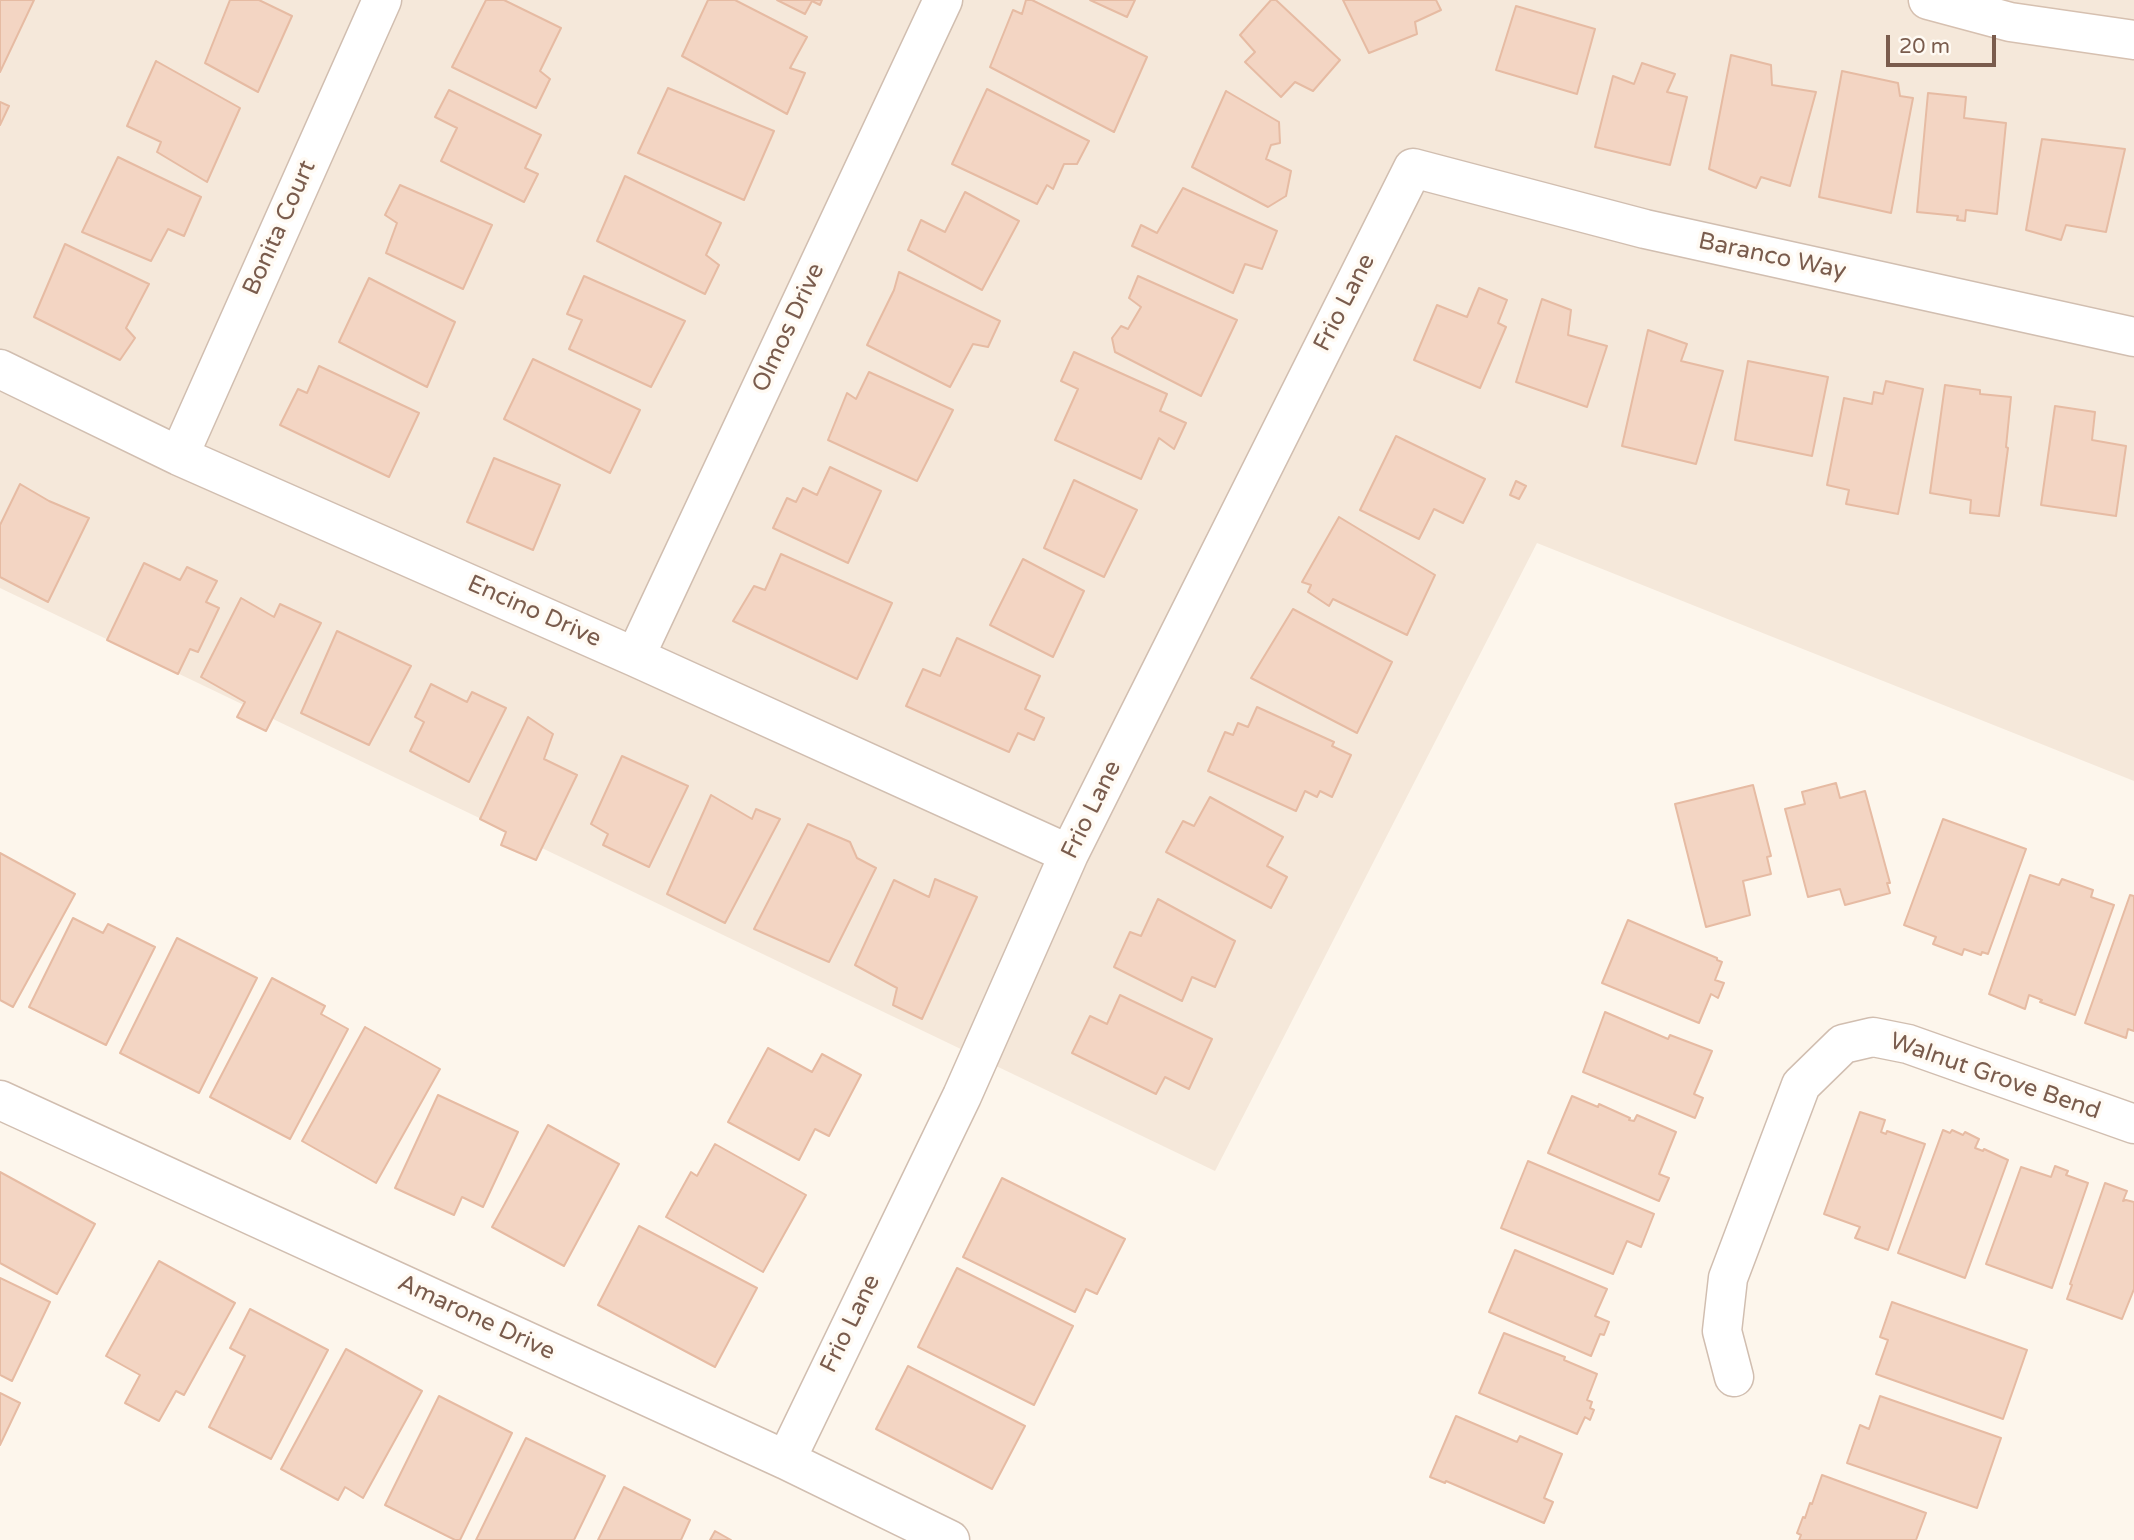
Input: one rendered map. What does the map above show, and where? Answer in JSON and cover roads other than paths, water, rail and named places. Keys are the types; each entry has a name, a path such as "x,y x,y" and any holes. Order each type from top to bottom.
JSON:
{"street":[{"name":"Bonita Court","path":"179,456 382,0"},
{"name":"Olmos Drive","path":"635,657 943,0"},
{"path":"1928,0 2012,11 2134,40"},
{"name":"Baranco Way","path":"1413,168 1645,229 2134,337"},
{"name":"Frio Lane","path":"786,1460 962,1096 1069,854 1413,168"},
{"name":"Encino Drive","path":"0,369 179,456 635,657 1069,854"},
{"name":"Walnut Grove Bend","path":"1734,1377 1722,1331 1728,1278 1801,1085 1843,1044 1873,1037 1908,1044 2134,1124"},
{"name":"Amarone Drive","path":"0,1100 786,1460 950,1540"}]}
